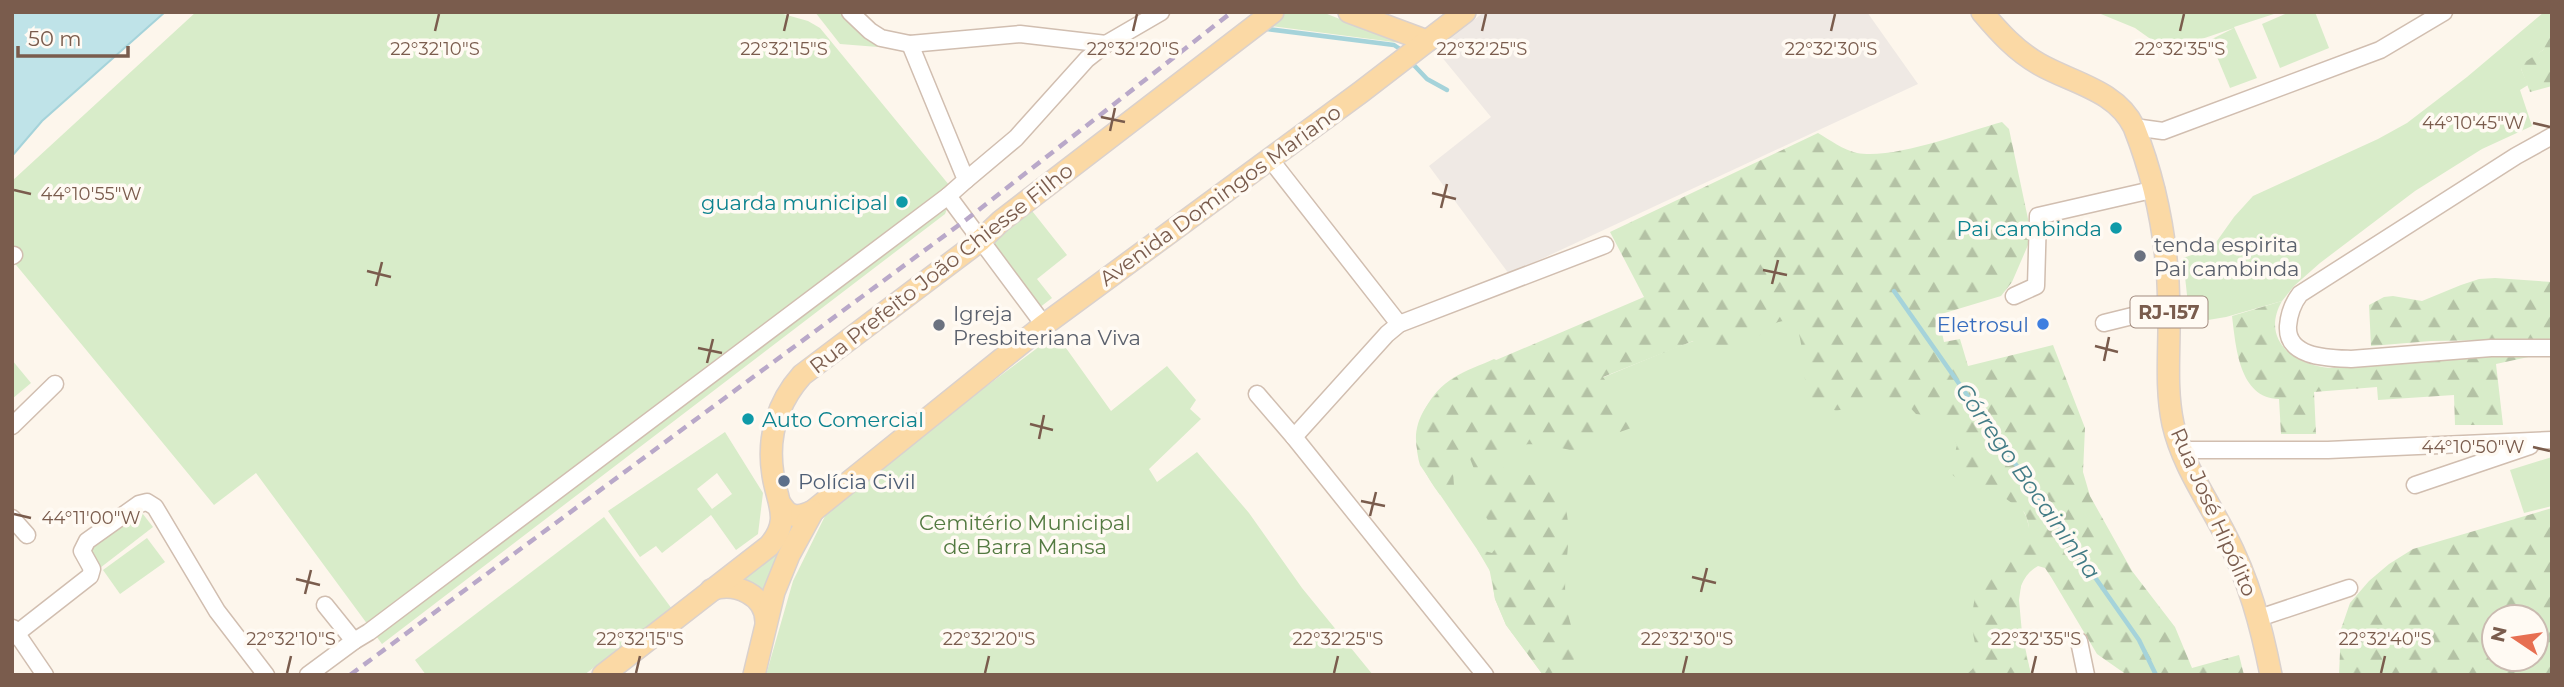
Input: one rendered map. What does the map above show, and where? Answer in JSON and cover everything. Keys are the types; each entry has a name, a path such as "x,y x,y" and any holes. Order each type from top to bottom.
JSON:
{"main road":[{"name":"Rua Prefeito João Chiesse Filho","path":"603,675 774,541 781,525 782,506 773,476 772,443 778,411 789,390 802,375 981,240 1273,12"},
{"path":"1349,12 1422,44"},
{"name":"Avenida Domingos Mariano","path":"813,510 1044,325 1465,12"},
{"name":"Rua José Hipólito","path":"1982,12 2017,48 2037,63 2112,100 2134,127 2156,189 2165,244 2171,414 2182,450 2250,589 2271,675"},
{"path":"782,506 785,512 795,516 813,510"},
{"path":"754,675 781,575 813,510"},
{"path":"717,586 730,586 756,598 765,610 766,628"}],"street":[{"path":"850,12 881,38 910,44 1020,34 1106,44"},
{"path":"308,675 555,494 948,196 1016,138 1087,59 1106,44 1161,12"},
{"path":"2134,127 2163,131 2380,50 2444,12"},
{"path":"910,44 966,180"},
{"path":"2144,153 2163,131"},
{"path":"2552,136 2516,156 2300,294 2292,309 2288,332 2296,347 2303,352 2330,358 2351,359 2491,348 2552,348"},
{"path":"1270,159 1399,324"},
{"path":"2014,296 2036,286 2038,216 2156,189"},
{"path":"948,196 1044,325"},
{"path":"1294,437 1399,324 1605,245"},
{"path":"2104,323 2169,307"},
{"path":"12,426 55,384"},
{"path":"1256,394 1294,437 1485,675"},
{"path":"2182,450 2328,450 2549,440"},
{"path":"2415,485 2549,440"},
{"path":"45,675 14,633 90,576 92,569 82,551 87,541 141,503 150,503 155,507 217,611 266,675"},
{"path":"12,518 27,535"},
{"path":"2259,618 2349,588"},
{"path":"325,605 354,641"},
{"path":"2079,641 2086,675"}],"shaded area":[{"path":"1484,12 1867,12 1918,84 1509,274 1429,166 1491,117 1436,50"}],"green space":[{"path":"196,12 776,12 808,21 820,28 954,191 945,214 382,644 256,473 214,505 12,260 12,181"},
{"path":"815,12 847,12 883,40 878,47 840,44"},
{"path":"1287,12 1322,12 1401,43 1271,26"},
{"path":"2096,12 2280,12 2234,27 2257,78 2230,88 2210,40 2234,28 2184,45 2167,47 2159,45 2135,28"},
{"path":"2290,12 2315,12 2329,48 2280,68 2262,24"},
{"path":"2544,12 2552,12 2549,41 2543,50 2521,69 2528,85 2520,90 2532,126 2482,149 2415,191 2320,263 2294,286 2282,301 2226,317 2190,323 2183,258 2212,248 2253,196 2407,123"},
{"path":"2552,34 2552,86 2530,92 2521,69 2522,64 2543,50"},
{"path":"2002,122 2009,129 2031,233 2028,245 2012,282 2001,296 1938,315 1944,342 1960,339 1968,366 2053,345 2085,428 2083,472 2090,496 2132,571 2175,627 2192,668 2239,655 2244,675 2127,675 2097,654 2045,568 2038,566 2027,575 2018,601 2018,616 2031,675 1962,675 1970,671 1976,660 1972,619 1978,587 1993,563 2026,534 2028,521 2024,512 1990,487 1955,477 1950,473 1957,445 1952,435 1950,419 1916,414 1905,402 1874,402 1842,410 1820,405 1807,386 1798,332 1793,322 1781,321 1754,340 1740,340 1723,352 1709,353 1693,341 1603,377 1637,426 1600,439 1587,456 1568,449 1528,444 1509,450 1503,463 1506,472 1535,475 1556,483 1567,515 1565,588 1573,637 1574,675 1543,675 1506,625 1495,599 1491,573 1477,549 1492,553 1499,544 1496,533 1479,506 1479,482 1469,456 1459,452 1452,457 1454,486 1440,495 1421,462 1416,433 1420,419 1438,392 1454,378 1644,297 1610,232 1818,133 1857,153 1890,153"},
{"path":"1025,202 1067,255 1037,279 1052,298 1039,308 982,236"},
{"path":"2479,279 2552,282 2552,339 2431,341 2371,346 2369,305 2384,297 2393,296 2422,301"},
{"path":"2282,301 2276,315 2278,339 2293,356 2317,366 2330,368 2469,356 2533,356 2496,364 2503,425 2455,425 2454,395 2378,400 2377,387 2314,392 2316,434 2281,434 2279,399 2255,390 2248,380 2238,356 2232,316"},
{"path":"1884,313 2012,491 2027,518 2029,529 2019,600 2022,633 2031,675 1543,675 1506,625 1495,599 1489,567 1420,465 1417,453 1418,428 1434,395 1453,378 1494,359 1551,385 1580,387 1674,348 1750,321"},
{"name":"Cemitério Municipal de Barra Mansa","path":"1056,334 1111,411 1167,366 1196,400 1190,409 1201,419 1149,469 1157,482 1197,452 1249,513 1302,588 1373,675 766,675 793,581 826,514 964,403"},
{"path":"12,360 31,383 12,399"},
{"path":"725,432 763,493 758,534 736,550 711,515 662,553 656,546 640,557 608,511","holes":["717,473 732,494 712,509 697,489"]},
{"path":"2552,457 2552,506 2524,513 2510,470"},
{"path":"2552,508 2552,675 2339,675 2341,629 2350,603 2369,581 2413,549"},
{"path":"139,509 153,527 100,568 86,550"},
{"path":"785,516 799,520 765,592 740,583"},
{"path":"604,517 672,609 584,675 426,675 415,660"},
{"path":"147,538 165,562 120,594 103,570"}],"water":[{"path":"12,12 165,12 42,121 12,156"}],"waterway":[{"path":"1265,27 1394,45 1403,51"},
{"path":"1410,61 1427,79 1447,90"},
{"name":"Córrego Bocaininha","path":"1894,291 2139,640 2156,675"}],"railway":[{"path":"350,675 967,219 1232,12"}],"place":[{"name":"guarda municipal","path":"902,202"},
{"name":"Pai cambinda","path":"2116,228"},
{"name":"tenda espirita Pai cambinda","path":"2140,256"},
{"name":"Eletrosul","path":"2043,324"},
{"name":"Igreja Presbiteriana Viva","path":"939,325"},
{"name":"Auto Comercial","path":"748,419"},
{"name":"Polícia Civil","path":"784,481"}]}
